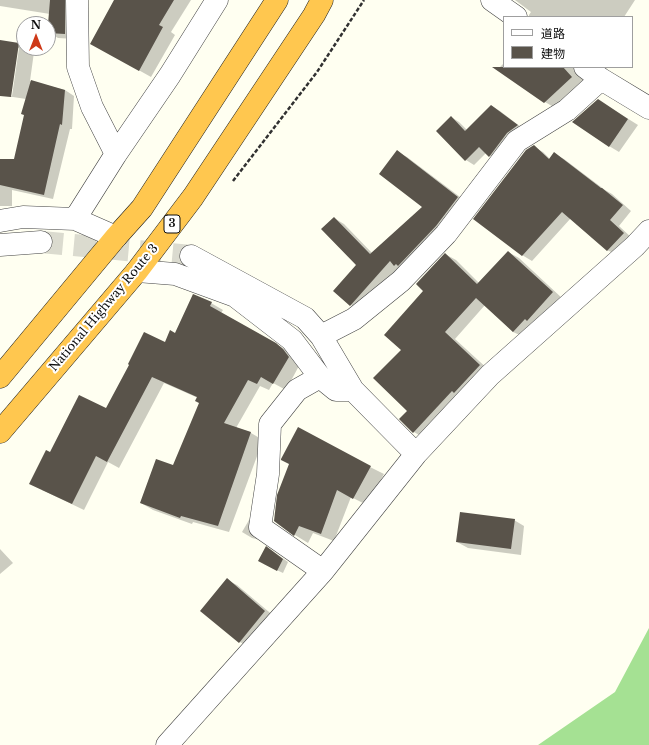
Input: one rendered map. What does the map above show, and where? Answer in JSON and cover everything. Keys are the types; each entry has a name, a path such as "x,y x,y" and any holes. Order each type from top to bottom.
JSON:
{"highway":[{"path":"122,230 146,178 259,0"},
{"path":"0,377 142,208 277,0"},
{"name":"National Highway Route 3","path":"0,432 137,271 193,197 320,5"}],"street":[{"path":"76,0 78,11 78,67 92,107 116,154"},
{"path":"76,220 116,154 170,75 217,0"},
{"path":"492,0 515,16"},
{"path":"321,336 354,319 401,281 446,234 517,141 567,110 593,73 649,108"},
{"path":"0,221 23,217 76,220 122,230"},
{"path":"167,745 323,571 416,454 490,375 635,246 649,231"},
{"path":"0,245 41,242"},
{"path":"191,256 305,318 321,336 353,390 416,454"},
{"path":"137,271 175,274 235,296 292,340 320,377 336,390 353,390"},
{"path":"320,377 297,390 270,424 268,474 260,526 323,571"}],"path":[{"path":"230,186 317,72 364,0"}],"green space":[{"path":"649,628 649,745 538,745 615,692"}],"building":[{"path":"50,0 65,0 65,34 56,33 56,16 49,16"},
{"path":"114,0 174,0 159,25 163,27 139,71 90,44"},
{"path":"0,40 16,43 17,56 11,97 0,96"},
{"path":"492,67 564,68 572,77 544,103"},
{"path":"31,80 65,90 62,125 60,124 44,195 0,185 0,159 14,159 24,115 21,114"},
{"path":"598,99 628,119 609,147 572,122"},
{"path":"491,105 518,125 507,133 489,157 479,147 465,161 436,131 451,116 465,131"},
{"path":"534,145 549,159 554,152 623,205 610,220 624,233 607,251 562,212 522,256 473,219 526,150"},
{"path":"397,150 458,197 436,226 398,266 396,264 394,266 390,261 350,306 333,291 356,265 321,229 334,217 370,254 422,207 379,174"},
{"path":"508,251 553,292 527,321 525,319 513,332 476,298 445,332 480,365 454,393 452,391 413,433 399,419 407,411 373,378 401,350 384,335 423,291 416,284 445,253 477,284"},
{"path":"193,294 212,302 210,306 276,343 289,357 273,384 261,377 257,384 248,380 224,423 251,432 218,526 181,516 180,518 140,503 156,459 173,465 199,403 195,401 197,397 152,377 107,462 96,456 72,504 29,484 46,450 50,452 79,395 106,408 129,365 128,364 144,332 165,342 170,330 175,333"},
{"path":"298,427 371,466 353,499 337,490 321,534 299,526 294,536 274,521 277,495 289,464 281,459"},
{"path":"460,512 515,519 511,549 456,542"},
{"path":"266,546 283,559 277,571 258,561"},
{"path":"227,578 265,611 239,643 200,611"}],"tunnel":[{"path":"41,242 191,256"}]}
